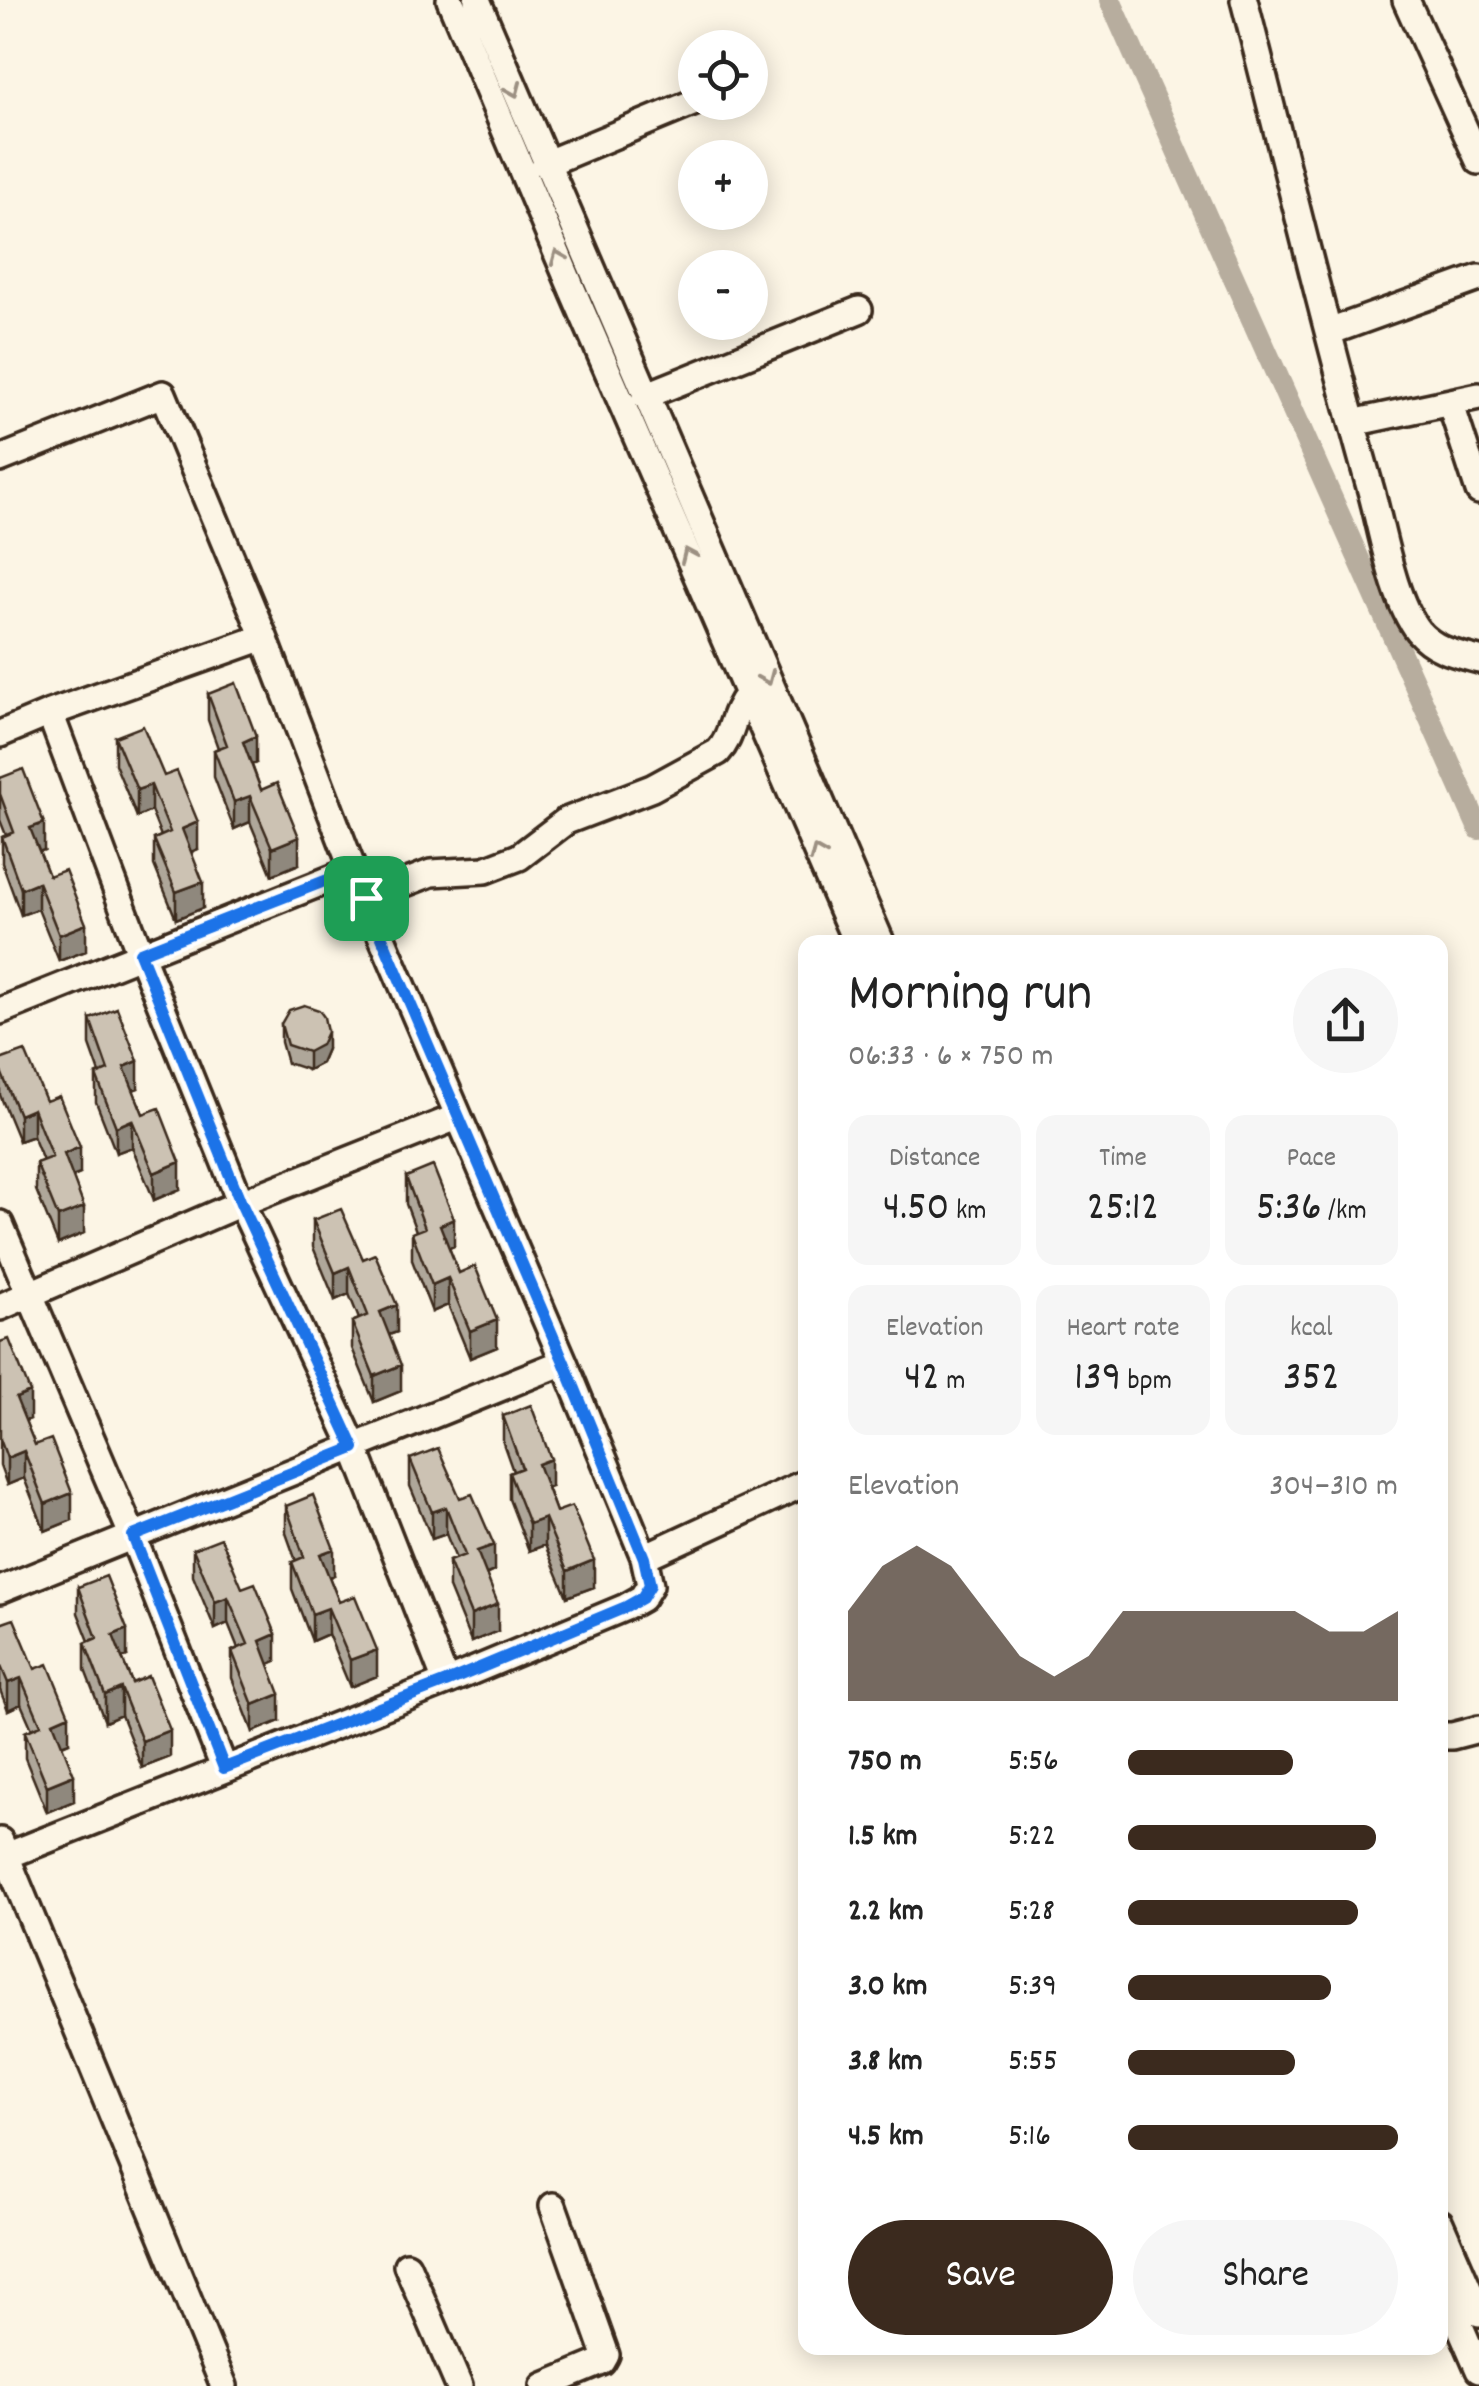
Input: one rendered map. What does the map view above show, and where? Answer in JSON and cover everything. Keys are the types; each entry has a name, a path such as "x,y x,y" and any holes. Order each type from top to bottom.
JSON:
{"street":[{"path":"450,0 853,935"},
{"path":"477,0 878,935"},
{"path":"1244,0 1352,423 1401,597 1418,630 1445,652 1479,660"},
{"path":"1406,0 1477,153"},
{"path":"545,164 678,109"},
{"path":"1329,332 1479,278"},
{"path":"645,396 859,310"},
{"path":"0,459 163,394 264,637 353,870 564,1362 644,1558 650,1585 642,1598 446,1682 3,1849 224,2386"},
{"path":"1352,423 1479,396"},
{"path":"1451,405 1479,491"},
{"path":"0,734 264,637"},
{"path":"366,898 430,873 485,870 519,857 566,821 652,788 718,752 726,744 736,708 748,694"},
{"path":"50,713 140,953 241,1203 354,1448 446,1682"},
{"path":"0,1012 353,870"},
{"path":"0,1307 241,1203 457,1117"},
{"path":"0,1224 133,1536 224,1768"},
{"path":"0,1590 564,1362"},
{"path":"644,1558 798,1486"},
{"path":"1448,1736 1479,1729"},
{"path":"544,2386 602,2362 606,2356 553,2206"},
{"path":"1448,2242 1479,2312"},
{"path":"406,2265 459,2386"},
{"path":"1448,2298 1479,2370"}],"building":[{"path":"236,683 256,736 243,742 261,790 277,783 299,837 272,848 250,796 234,802 214,750 227,745 208,694"},
{"path":"143,726 164,776 177,771 198,822 182,829 203,882 176,892 154,839 170,832 151,785 137,790 115,737"},
{"path":"23,769 44,823 30,828 49,876 65,870 86,924 59,935 38,882 21,889 2,837 14,832 0,794 0,778"},
{"path":"304,1005 319,1010 327,1032 321,1045 308,1052 287,1045 281,1024 289,1010"},
{"path":"117,1008 138,1061 124,1067 143,1114 159,1108 180,1162 154,1173 132,1120 116,1127 96,1075 108,1070 90,1019"},
{"path":"25,1051 46,1101 59,1096 80,1147 64,1154 84,1207 58,1217 36,1163 52,1157 33,1109 19,1115 0,1069 0,1060"},
{"path":"433,1166 454,1219 440,1225 459,1273 475,1266 497,1320 470,1331 448,1278 432,1285 412,1233 425,1228 406,1177"},
{"path":"341,1209 363,1259 375,1254 397,1305 380,1312 401,1365 374,1376 352,1322 368,1315 349,1267 335,1273 313,1220"},
{"path":"9,1339 30,1392 16,1398 35,1445 51,1439 72,1493 45,1504 24,1451 7,1458 0,1439 0,1342"},
{"path":"531,1405 551,1459 538,1464 556,1512 572,1506 594,1560 567,1571 545,1518 529,1524 509,1473 522,1468 503,1416"},
{"path":"438,1448 460,1498 472,1494 494,1545 477,1551 498,1604 471,1615 449,1561 465,1555 446,1507 432,1512 410,1459"},
{"path":"313,1495 334,1549 320,1554 339,1602 355,1596 377,1650 350,1660 328,1608 312,1614 292,1562 304,1557 286,1506"},
{"path":"221,1538 242,1588 255,1583 276,1634 260,1641 280,1694 253,1705 232,1651 248,1644 228,1597 215,1602 193,1549"},
{"path":"106,1576 127,1629 113,1635 132,1683 148,1676 170,1730 142,1741 121,1688 105,1695 85,1643 97,1638 78,1587"},
{"path":"14,1619 35,1669 48,1664 69,1715 53,1722 74,1775 47,1786 25,1732 41,1725 21,1678 8,1683 0,1664 0,1624"}],"waterway":[{"path":"1110,0 1479,829"}],"route":[{"path":"353,870 366,898 564,1362 644,1558 650,1585 642,1598 626,1607 224,1768 133,1536 354,1448 241,1203 140,953 353,870"}]}
